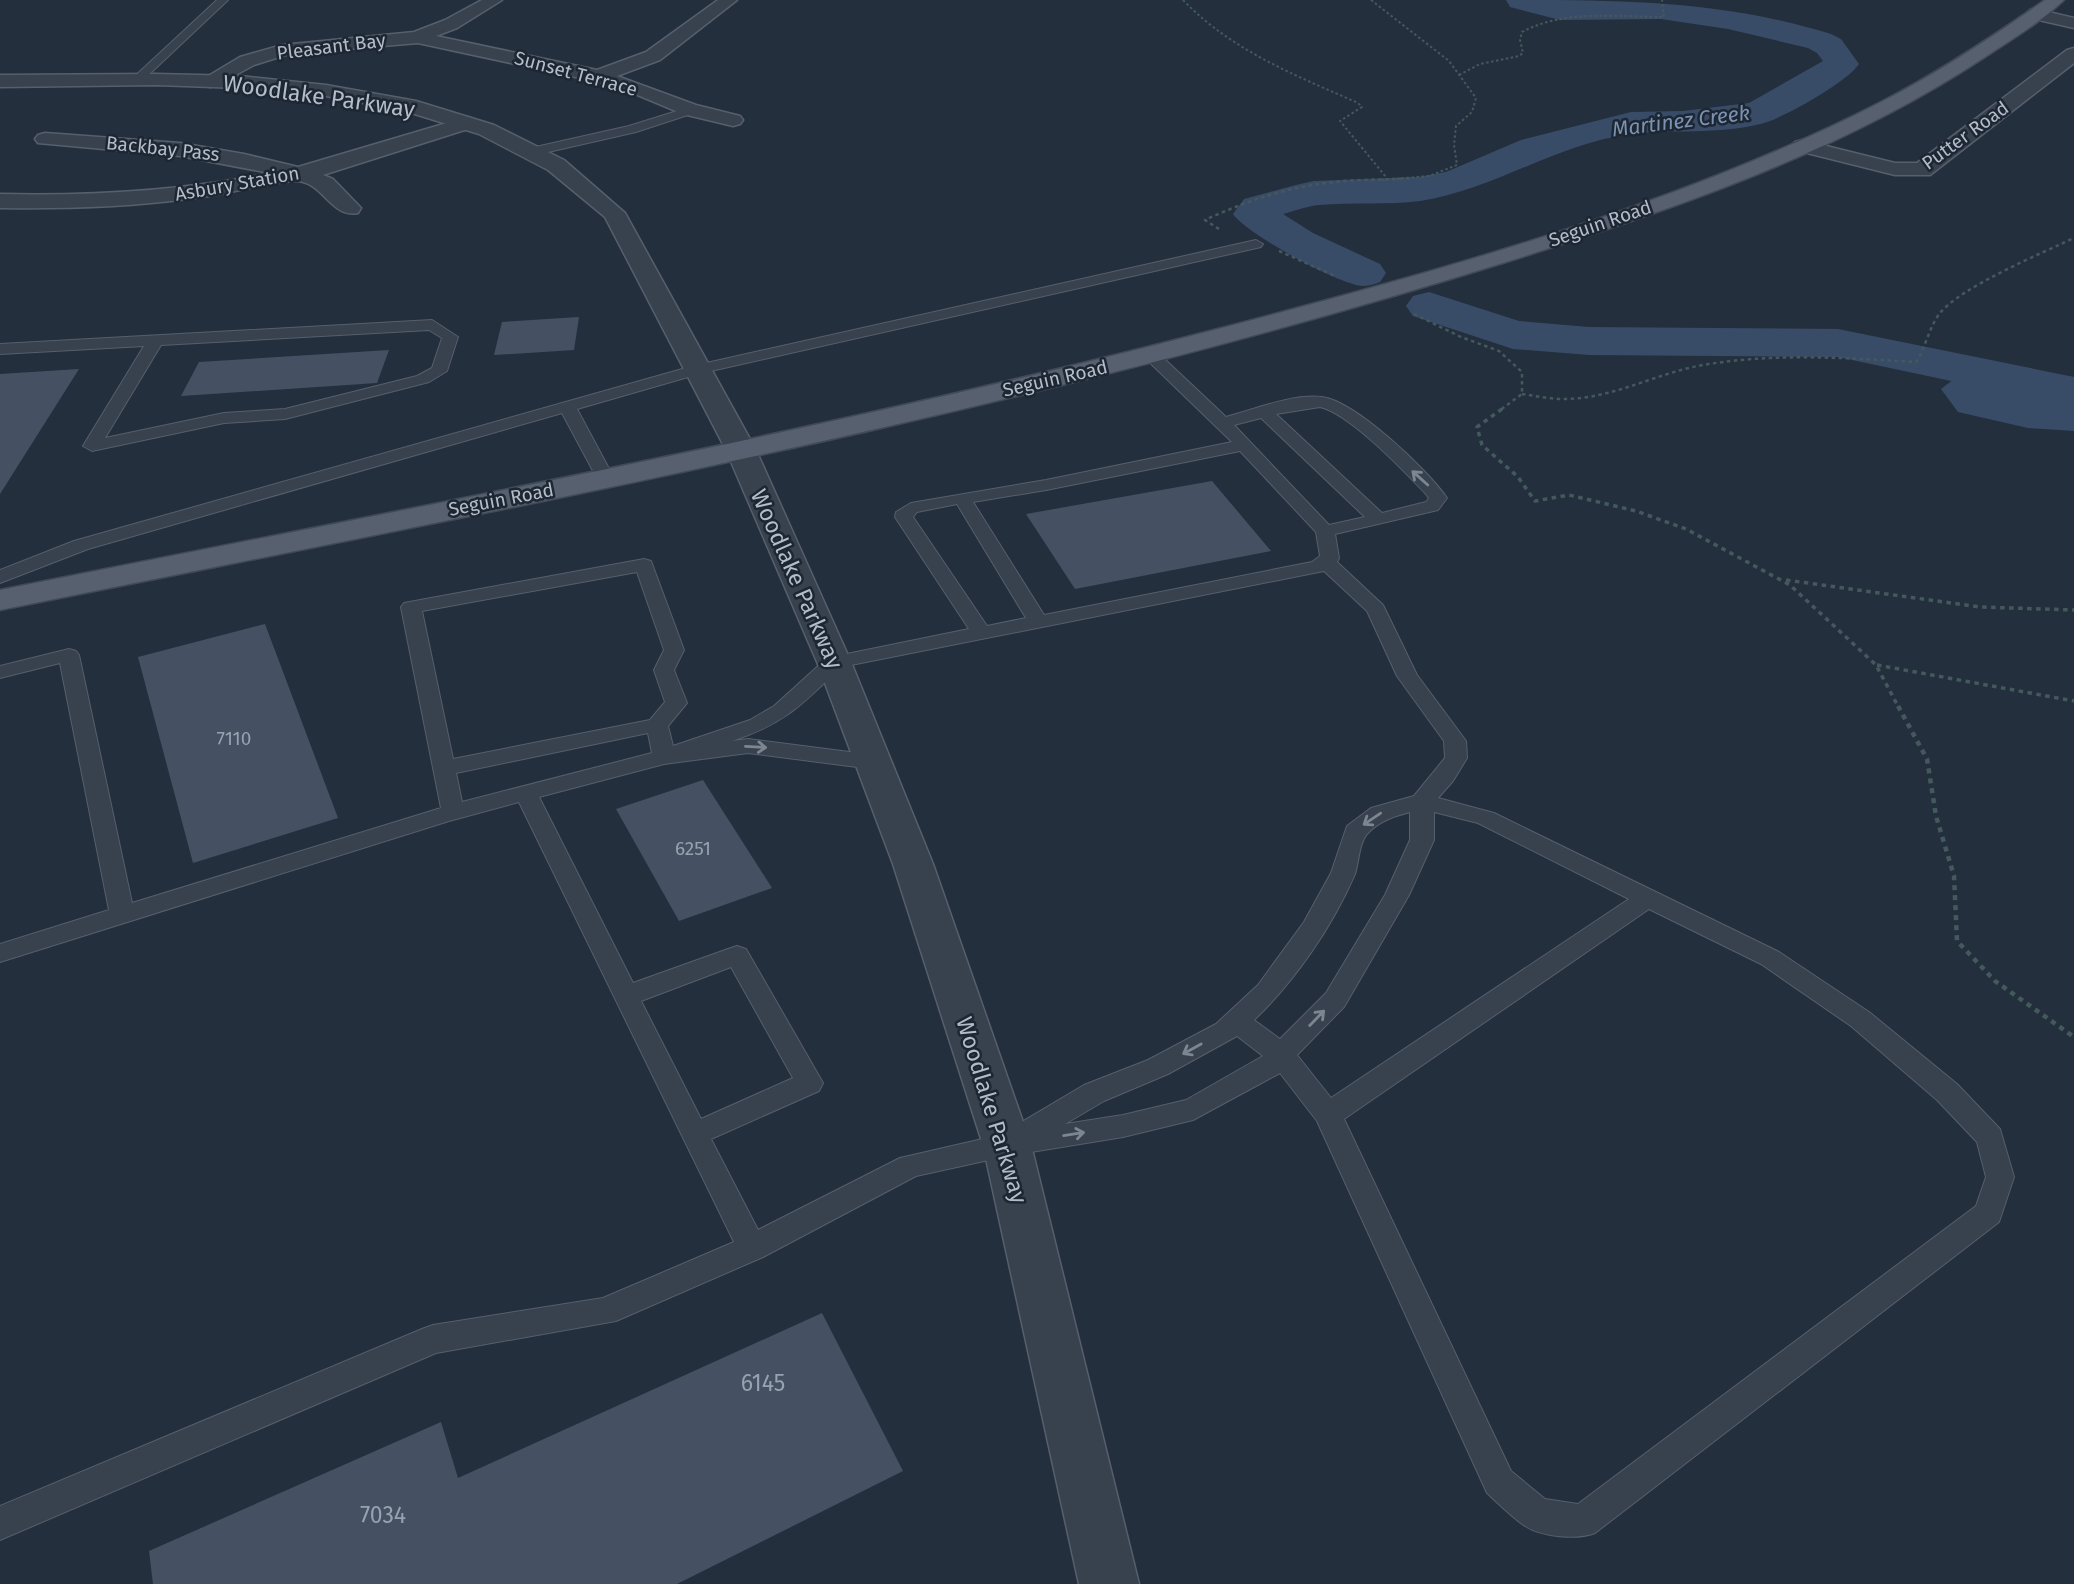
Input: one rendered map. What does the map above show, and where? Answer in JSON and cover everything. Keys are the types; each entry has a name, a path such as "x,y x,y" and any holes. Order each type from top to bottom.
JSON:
{"main road":[{"name":"Seguin Road","path":"0,600 741,450 1151,355 1406,285 1570,234 1735,175 1802,146 1917,91 1990,47 2056,0"}],"street":[{"name":"Pleasant Bay","path":"210,81 264,55 318,49 379,48 451,24 494,0"},
{"path":"598,76 653,56 729,0"},
{"path":"2036,15 2074,23"},
{"name":"Sunset Terrace","path":"417,37 598,76 693,110 733,120"},
{"name":"Pleasant Bay","path":"246,83 275,66 318,49"},
{"name":"Putter Road","path":"1802,146 1895,169 1922,170 2074,54"},
{"name":"Woodlake Parkway","path":"0,81 138,79 246,83 354,96 434,113 467,123 535,151 592,189 614,213 741,450 834,662 913,864 1007,1145 1109,1584"},
{"name":"Asbury Station","path":"0,201 43,203 127,200 204,191 299,174 467,123"},
{"name":"Backbay Pass","path":"45,139 133,142 226,155 299,174 325,184 350,208"}],"lane":[{"path":"138,79 223,0"},
{"path":"535,151 632,129 693,110"},
{"path":"0,577 81,545 699,369 1256,244"},
{"path":"0,349 432,326 450,337 439,371 423,379 285,414 224,418 92,446 155,341"},
{"path":"0,953 453,811 664,757 758,725 782,711 834,662 1037,620 1318,567 1330,558 1325,531 1223,423 1151,355"},
{"path":"1223,423 1311,402 1338,406 1421,478 1438,498 1432,506 1325,531"},
{"path":"568,408 605,478"},
{"path":"1264,412 1378,520"},
{"path":"981,632 904,517 905,512 911,508 1046,485 1244,445"},
{"path":"962,498 1037,620"},
{"path":"0,1523 433,1339 605,1311 752,1248 910,1166 1007,1145 1123,1126 1193,1109 1271,1065 1335,1000 1397,895 1422,840 1422,801 1445,776 1456,758 1455,741 1407,676 1376,610 1365,596 1325,562"},
{"path":"444,768 657,725 676,703 664,670 674,650 644,565 411,607 444,768 453,811"},
{"path":"0,671 69,655 121,914"},
{"path":"657,725 664,757"},
{"path":"664,757 748,746 873,762"},
{"path":"525,792 752,1248"},
{"path":"1007,1145 1094,1093 1158,1067 1225,1031 1267,992 1314,927 1342,873 1355,831 1379,813 1422,801 1486,818 1770,958 1860,1019 1947,1092 1990,1137 2000,1177 1989,1213 1583,1521 1538,1515 1499,1482 1328,1115 1282,1055 1236,1021"},
{"path":"1328,1115 1648,898"},
{"path":"626,996 737,955 809,1083 694,1134"}],"path":[{"path":"1183,0 1196,15 1262,59 1358,103 1362,107 1340,121 1386,178"},
{"path":"1339,278 1277,250 1234,239 1205,220 1241,203 1303,186 1441,175 1457,165 1454,145 1456,126 1472,112 1476,98 1449,61 1371,0"},
{"path":"1459,75 1480,64 1519,55 1522,53 1522,32 1534,25 1561,19 1661,18 1664,17 1662,0"},
{"path":"2074,238 1999,275 1941,311 1924,351 1916,362 1809,356 1753,358 1705,364 1602,394 1565,399 1522,394 1476,427 1482,445 1518,477 1535,501 1569,495 1636,511 1686,529 1781,579 1809,601 1876,665 1927,759 1936,816 1954,876 1957,941 1995,981 2074,1037"},
{"path":"1413,314 1461,337 1499,351 1521,372 1522,394"},
{"path":"1781,579 1980,607 2074,610"},
{"path":"1876,665 2074,701"}],"water":[{"path":"2010,368 2074,377 2074,431 2028,428 1958,412 1941,389 1966,370"}],"building":[{"path":"579,317 574,350 494,355 502,322"},
{"path":"389,350 377,383 181,396 199,362"},
{"path":"79,369 0,494 0,374"},
{"path":"1212,481 1271,551 1075,589 1026,514"},
{"path":"265,624 338,818 193,863 138,657"},
{"path":"703,780 772,888 679,921 616,809"},
{"path":"822,1313 903,1471 677,1584 153,1584 149,1551 441,1422 458,1478"}],"waterway":[{"name":"Martinez Creek","path":"1521,0 1560,11 1654,11"},
{"name":"Martinez Creek","path":"1364,273 1298,242 1254,214 1259,208 1314,193 1418,189 1456,182 1534,148 1631,123 1683,122 1758,113 1819,80 1842,64 1829,46 1819,41 1779,30 1672,12"},
{"name":"Martinez Creek","path":"1429,306 1513,335 1589,341 1838,343 2074,392"}]}
